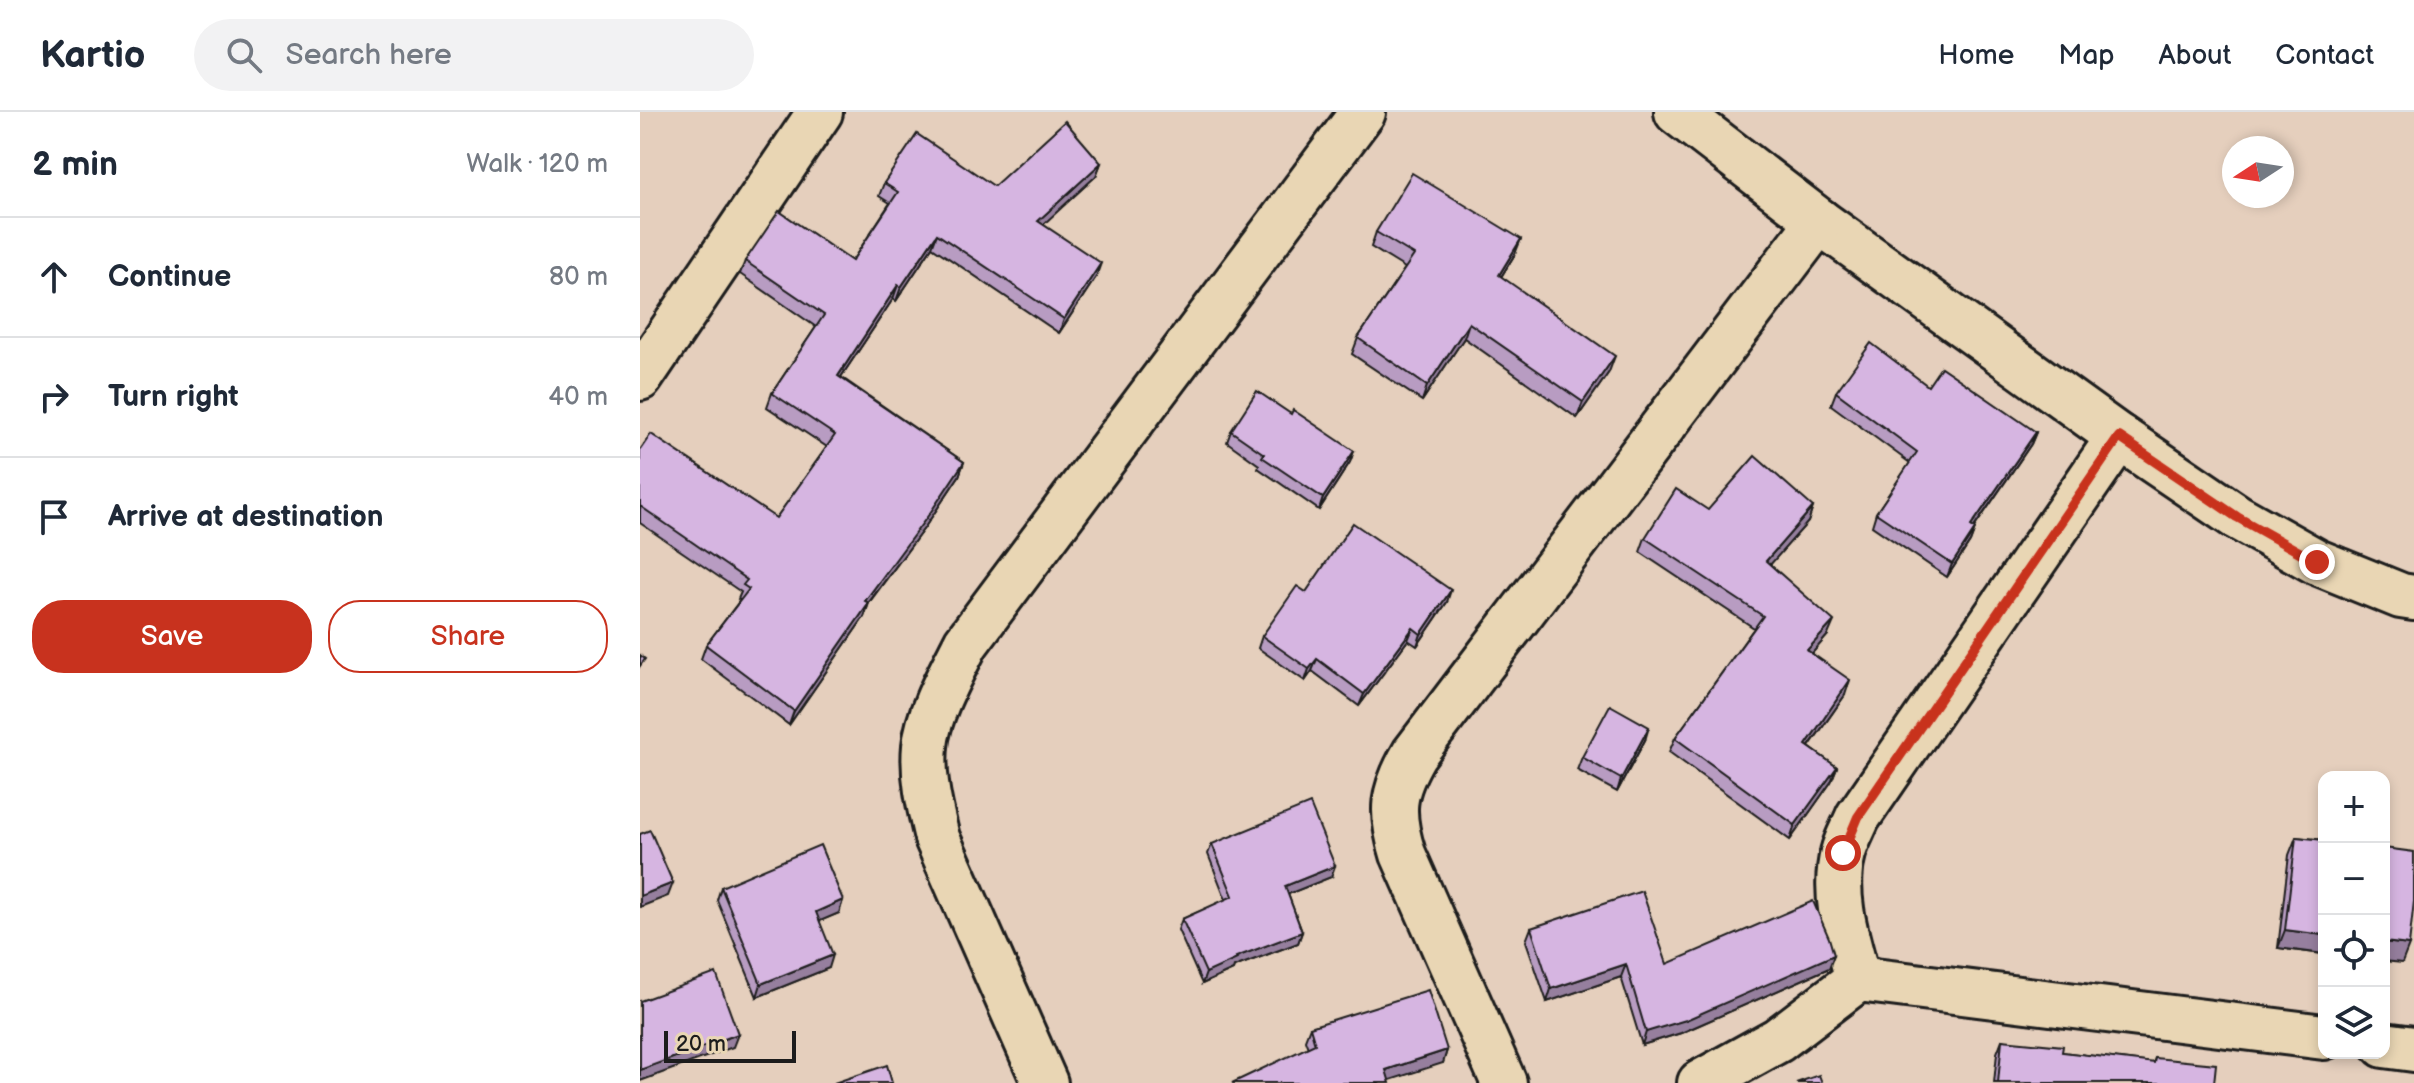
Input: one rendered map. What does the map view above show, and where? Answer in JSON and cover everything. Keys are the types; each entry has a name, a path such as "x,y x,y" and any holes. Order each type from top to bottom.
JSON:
{"street":[{"path":"640,378 820,112"},
{"path":"1045,1083 937,838 927,795 925,745 939,698 966,643 1363,112"},
{"path":"1677,112 1819,221 2119,437 2237,517 2317,562 2401,596 2414,598"},
{"path":"1504,1083 1403,854 1395,829 1395,802 1401,776 1414,754 1819,221"},
{"path":"1858,979 1842,919 1839,883 1843,853 1858,817 2119,437"},
{"path":"1700,1083 1778,1040 1858,979 2318,1036"},
{"path":"2390,1046 2414,1049"}],"building":[{"path":"1065,121 1101,163 1038,221 1101,263 1064,319 937,234 901,287 898,285 838,376 964,462 865,601 869,603 794,711 706,645 749,589 743,585 747,580 640,506 640,450 651,434 776,518 835,435 772,393 824,315 745,261 779,211 852,261 898,192 884,183 917,134 994,186"},
{"path":"1412,173 1521,239 1499,275 1615,356 1583,402 1469,323 1427,386 1358,338 1414,255 1376,232"},
{"path":"1871,343 1928,386 1941,367 2036,432 1971,526 1975,529 1952,564 1876,513 1917,452 1836,392"},
{"path":"1257,391 1291,414 1293,410 1354,451 1323,498 1262,457 1264,454 1231,431"},
{"path":"1755,456 1813,507 1766,561 1834,621 1807,650 1850,680 1806,745 1837,767 1795,825 1675,738 1763,616 1645,538 1676,489 1708,510"},
{"path":"1353,523 1451,590 1421,634 1413,628 1364,694 1317,659 1309,669 1262,636 1297,586 1306,592"},
{"path":"1610,705 1649,727 1621,779 1582,757"},
{"path":"1310,804 1335,866 1285,886 1302,932 1236,957 1206,973 1182,919 1233,896 1212,844"},
{"path":"650,830 673,883 640,896 640,834"},
{"path":"2296,837 2318,839 2318,934 2285,930"},
{"path":"820,845 843,900 816,912 833,955 761,984 721,887"},
{"path":"2390,849 2414,852 2414,901 2409,945 2390,943"},
{"path":"1642,891 1667,964 1813,901 1834,955 1686,1020 1646,1032 1626,964 1551,989 1531,928"},
{"path":"716,973 738,1034 640,1070 640,1001"},
{"path":"1428,990 1447,1050 1386,1070 1390,1083 1232,1083 1315,1044 1310,1027"},
{"path":"2002,1040 2063,1046 2062,1052 2154,1063 2155,1058 2216,1064 2214,1083 1998,1083"},
{"path":"887,1065 892,1083 834,1083"},
{"path":"1819,1075 1822,1083 1796,1083"}],"route":[{"path":"1843,853 1858,817 2119,437 2237,517 2317,562"}]}
